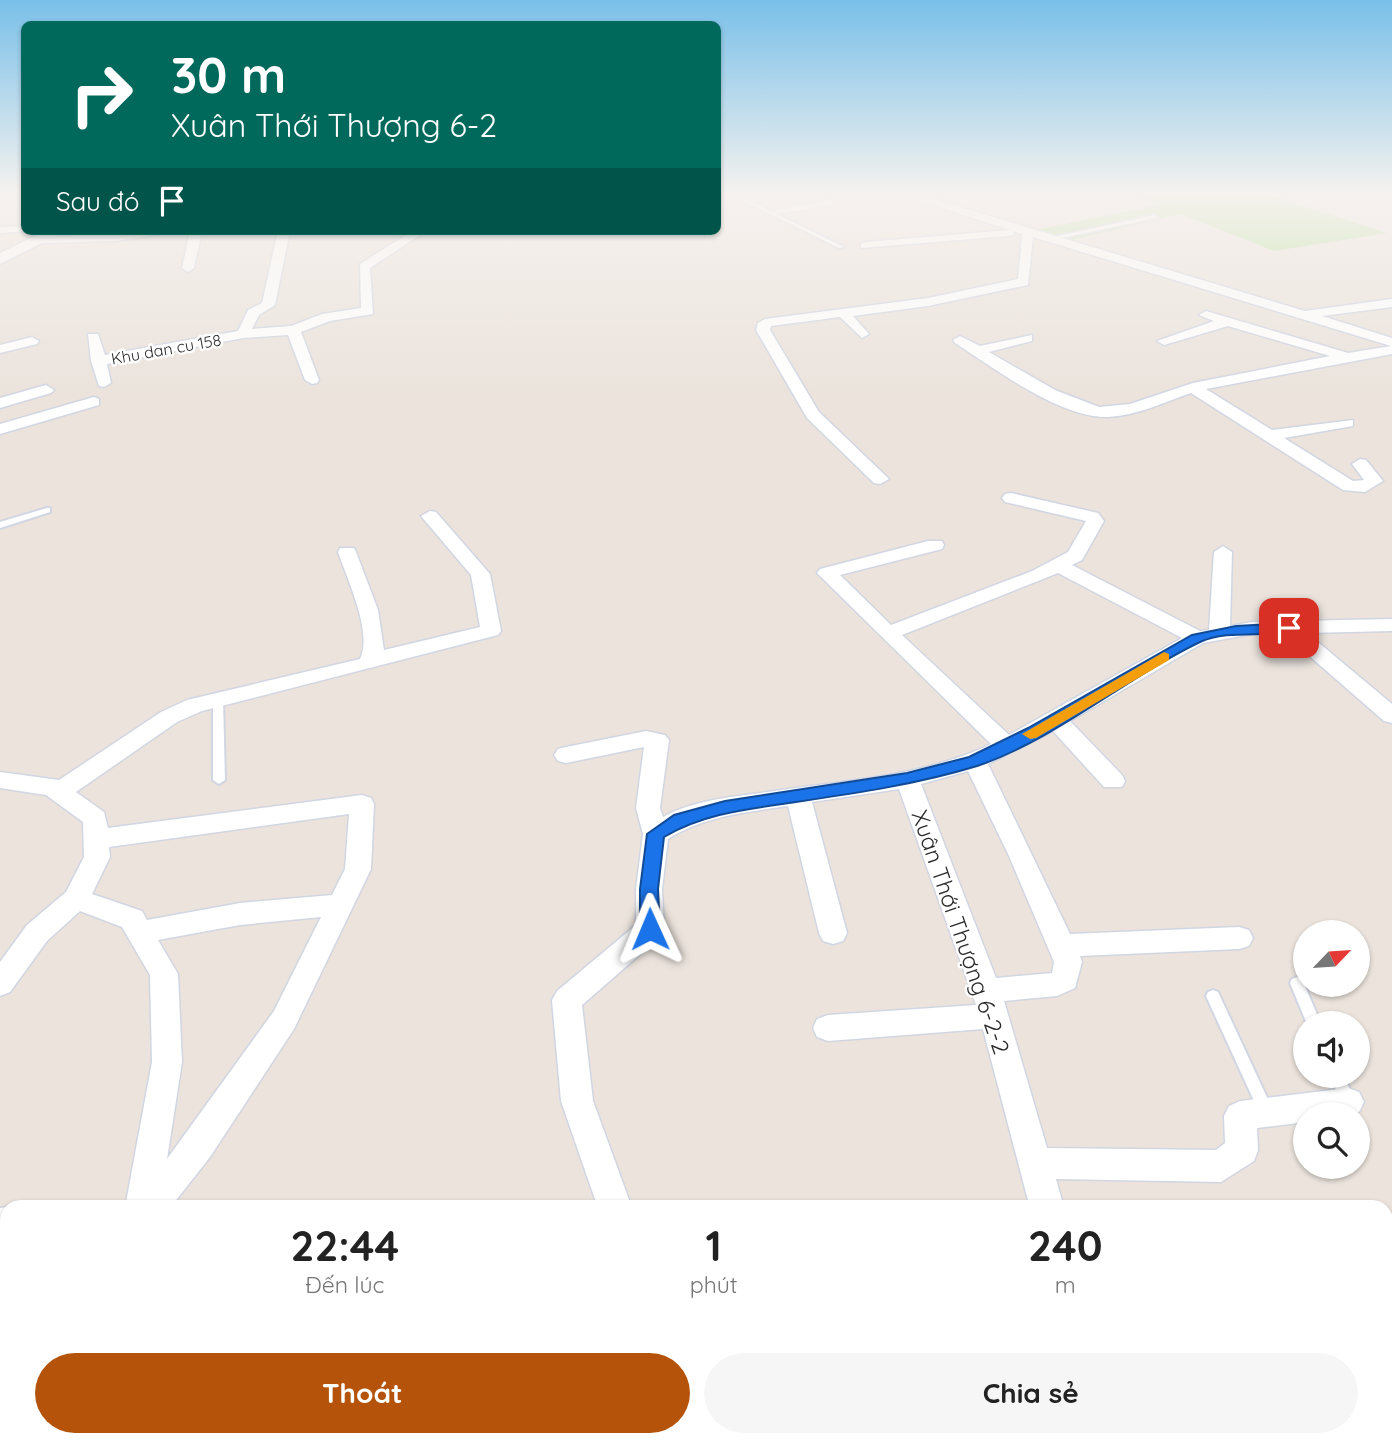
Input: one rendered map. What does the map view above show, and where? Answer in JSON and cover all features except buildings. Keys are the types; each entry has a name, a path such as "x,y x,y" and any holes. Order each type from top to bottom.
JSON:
{"street":[{"path":"188,268 190,260"},
{"name":"Khu dan cu 158","path":"99,361 243,334 253,313 268,305 278,260"},
{"path":"243,334 293,330 327,317 368,311 364,267 376,260"},
{"path":"880,479 813,415 763,330 765,323 928,302 1024,282 1024,260"},
{"path":"1115,260 1392,342"},
{"path":"1300,315 1392,303"},
{"path":"844,314 862,334"},
{"path":"1206,314 1348,357"},
{"path":"1164,341 1229,321"},
{"path":"168,328 173,347"},
{"path":"293,330 313,380"},
{"path":"93,337 104,383"},
{"path":"978,351 1027,338"},
{"path":"960,340 1016,375 1097,412 1117,411 1193,387 1392,350"},
{"path":"0,349 33,341"},
{"path":"1193,387 1349,486 1365,487 1374,478 1392,475"},
{"path":"0,403 46,390"},
{"path":"0,429 94,402"},
{"path":"1267,436 1347,423"},
{"path":"1360,464 1374,478"},
{"path":"888,633 1075,556 1095,521 1092,517 1011,498"},
{"path":"59,792 169,717 218,699 361,667 373,659 491,631 480,575 430,516"},
{"path":"935,545 827,573 1006,745"},
{"path":"347,552 374,631 373,659"},
{"path":"1208,635 1223,552"},
{"path":"1058,565 1208,635"},
{"path":"656,834 680,819 725,807 907,779 975,761 1208,635 1289,628 1392,625"},
{"path":"1289,628 1392,716"},
{"path":"1055,719 1113,781"},
{"path":"566,755 646,739 657,740 648,808 656,834 649,889 650,929 567,1000 577,1101 612,1200"},
{"path":"828,1028 991,1004 1065,980 1068,962 1062,946 975,761"},
{"path":"0,984 37,933 76,899 97,857 95,818 51,786 1,779"},
{"name":"Xuân Thới Thượng 6-2-2","path":"907,779 991,1004 1045,1200"},
{"path":"798,796 833,933"},
{"path":"96,839 362,804 358,869 284,1020 198,1146 154,1200"},
{"path":"76,899 132,919 164,974 167,1062 143,1200"},
{"path":"140,933 187,921 264,909 342,905"},
{"path":"1062,946 1239,938"},
{"path":"1035,1163 1221,1166 1242,1150 1240,1116 1266,1112 1342,1089"}],"lane":[{"path":"0,525 47,510"},
{"path":"218,699 219,780"},
{"path":"1213,996 1266,1112"}],"slow traffic":[{"path":"1030,734 1164,657"}],"route":[{"path":"650,929 649,889 656,834 680,819 725,807 907,779 975,761 1034,732 1197,638 1252,628 1289,628"}]}
